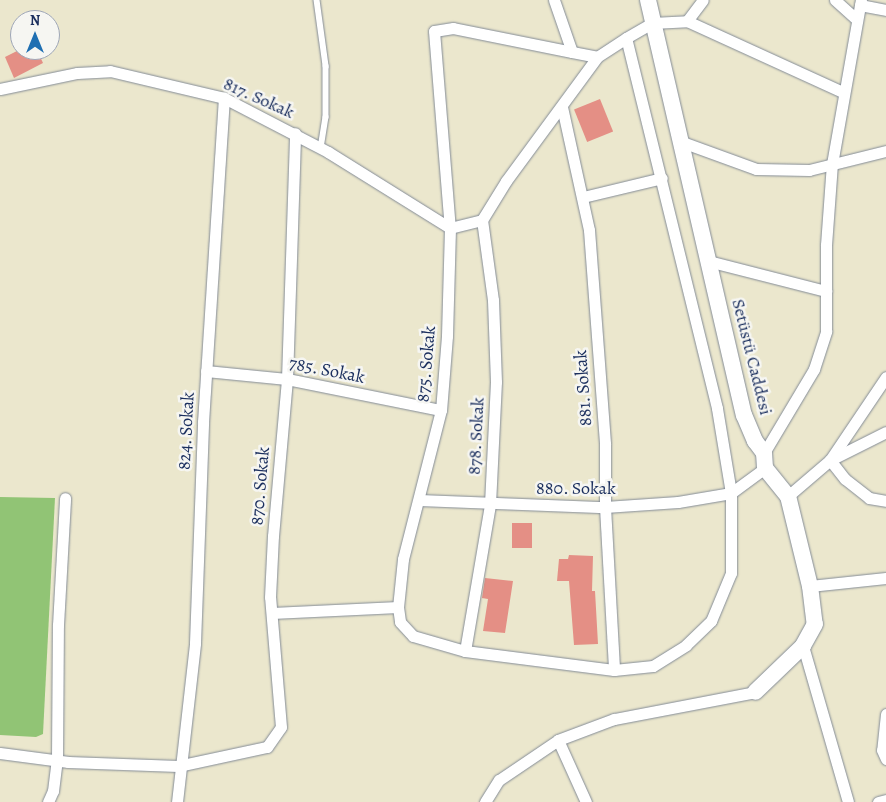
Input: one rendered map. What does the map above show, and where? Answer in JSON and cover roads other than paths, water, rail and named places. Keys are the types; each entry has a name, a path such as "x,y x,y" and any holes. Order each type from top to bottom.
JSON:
{"street":[{"path":"554,0 572,52 597,58"},
{"name":"Setüstü Caddesi","path":"648,0 744,415 765,461 788,496 810,586 815,624 804,646 756,692"},
{"path":"687,20 703,0"},
{"path":"835,0 856,19"},
{"path":"731,493 765,461 814,369 826,331 832,164 856,19 861,2 886,10"},
{"path":"450,228 482,220 506,181 597,58 652,23 687,20 843,92"},
{"name":"875. Sokak","path":"572,52 453,28 434,31 450,228 447,336 440,410 419,500 402,559 398,607 400,622 413,636 465,651 614,670 653,666 686,645 711,621 731,573 731,493 712,386 626,38"},
{"name":"817. Sokak","path":"0,90 76,73 110,71 224,98 321,148 450,228"},
{"name":"824. Sokak","path":"177,802 178,766 195,643 206,371 224,98"},
{"name":"881. Sokak","path":"562,107 589,230 604,435 605,507 614,670"},
{"name":"870. Sokak","path":"0,753 57,760 178,766 267,746 281,727 272,613 273,536 287,379 294,133"},
{"path":"682,142 756,168 809,170 886,151"},
{"path":"583,197 662,178"},
{"name":"878. Sokak","path":"465,651 490,504 495,373 493,300 482,220"},
{"path":"708,261 826,290"},
{"name":"785. Sokak","path":"206,371 287,379 440,410"},
{"path":"830,460 886,377"},
{"path":"788,496 830,460 886,432"},
{"path":"830,460 845,480 869,498 886,501"},
{"name":"880. Sokak","path":"419,500 605,507 678,502 731,493"},
{"path":"48,802 53,791 57,760 58,624 65,498"},
{"path":"810,586 886,578"},
{"path":"272,613 398,607"},
{"path":"804,646 848,802"},
{"path":"485,802 500,780 558,740 614,719 756,692"},
{"path":"886,714 882,750 886,759"},
{"path":"558,740 586,802"},
{"path":"878,802 886,800"}],"lane":[{"path":"317,0 326,66 326,117 321,148"}]}
